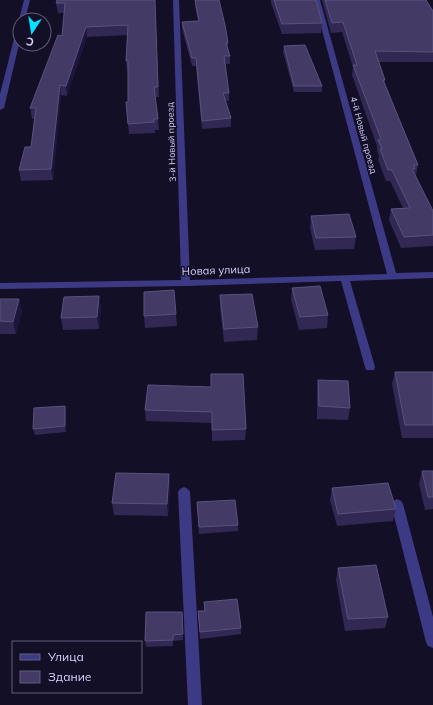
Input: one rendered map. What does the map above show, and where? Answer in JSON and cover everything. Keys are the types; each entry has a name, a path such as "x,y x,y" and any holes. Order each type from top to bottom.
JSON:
{"street":[{"path":"24,12 27,0"},
{"name":"3-й Новый проезд","path":"176,0 186,283"},
{"name":"4-й Новый проезд","path":"317,0 392,276"},
{"path":"0,108 14,52"},
{"name":"Новая улица","path":"0,286 186,283 433,275"},
{"path":"344,277 370,367"},
{"path":"184,492 195,705"},
{"path":"397,504 433,642"}],"building":[{"path":"57,0 155,0 158,87 154,87 158,119 154,119 154,122 128,124 126,102 128,102 128,60 126,61 128,25 86,27 66,86 60,85 51,169 19,170 25,147 31,147 36,108 30,108 58,35 62,36 65,3 56,3"},
{"path":"195,0 219,0 228,43 226,43 230,56 224,56 229,93 223,93 231,118 202,121 196,58 192,58 182,22 199,21"},
{"path":"274,0 316,0 322,23 282,24"},
{"path":"325,0 426,0 433,11 433,52 375,51 385,80 383,80 418,165 414,165 415,169 412,169 433,211 433,235 404,237 391,209 410,208 392,170 388,170 380,149 382,149 378,140 381,139 353,65 357,65 343,22 332,23"},
{"path":"305,45 322,86 294,86 284,46"},
{"path":"349,214 356,237 316,238 311,216"},
{"path":"320,286 328,315 300,317 292,288"},
{"path":"174,290 176,314 144,316 144,292"},
{"path":"252,294 258,327 224,329 220,295"},
{"path":"99,296 97,317 61,318 64,297"},
{"path":"0,299 19,299 13,322 0,321"},
{"path":"395,372 433,372 433,425 405,425"},
{"path":"211,374 243,374 246,429 212,430 212,412 145,410 148,385 211,387"},
{"path":"318,380 348,381 350,408 319,406"},
{"path":"65,406 65,426 33,429 34,408"},
{"path":"422,471 433,471 433,497 428,497"},
{"path":"116,473 169,474 167,504 112,503"},
{"path":"388,483 396,509 338,514 332,488"},
{"path":"235,500 238,525 199,527 197,502"},
{"path":"376,565 388,617 348,619 338,568"},
{"path":"237,599 241,628 200,632 198,611 205,611 204,602"},
{"path":"146,612 182,612 183,634 173,635 173,640 145,641"}]}
